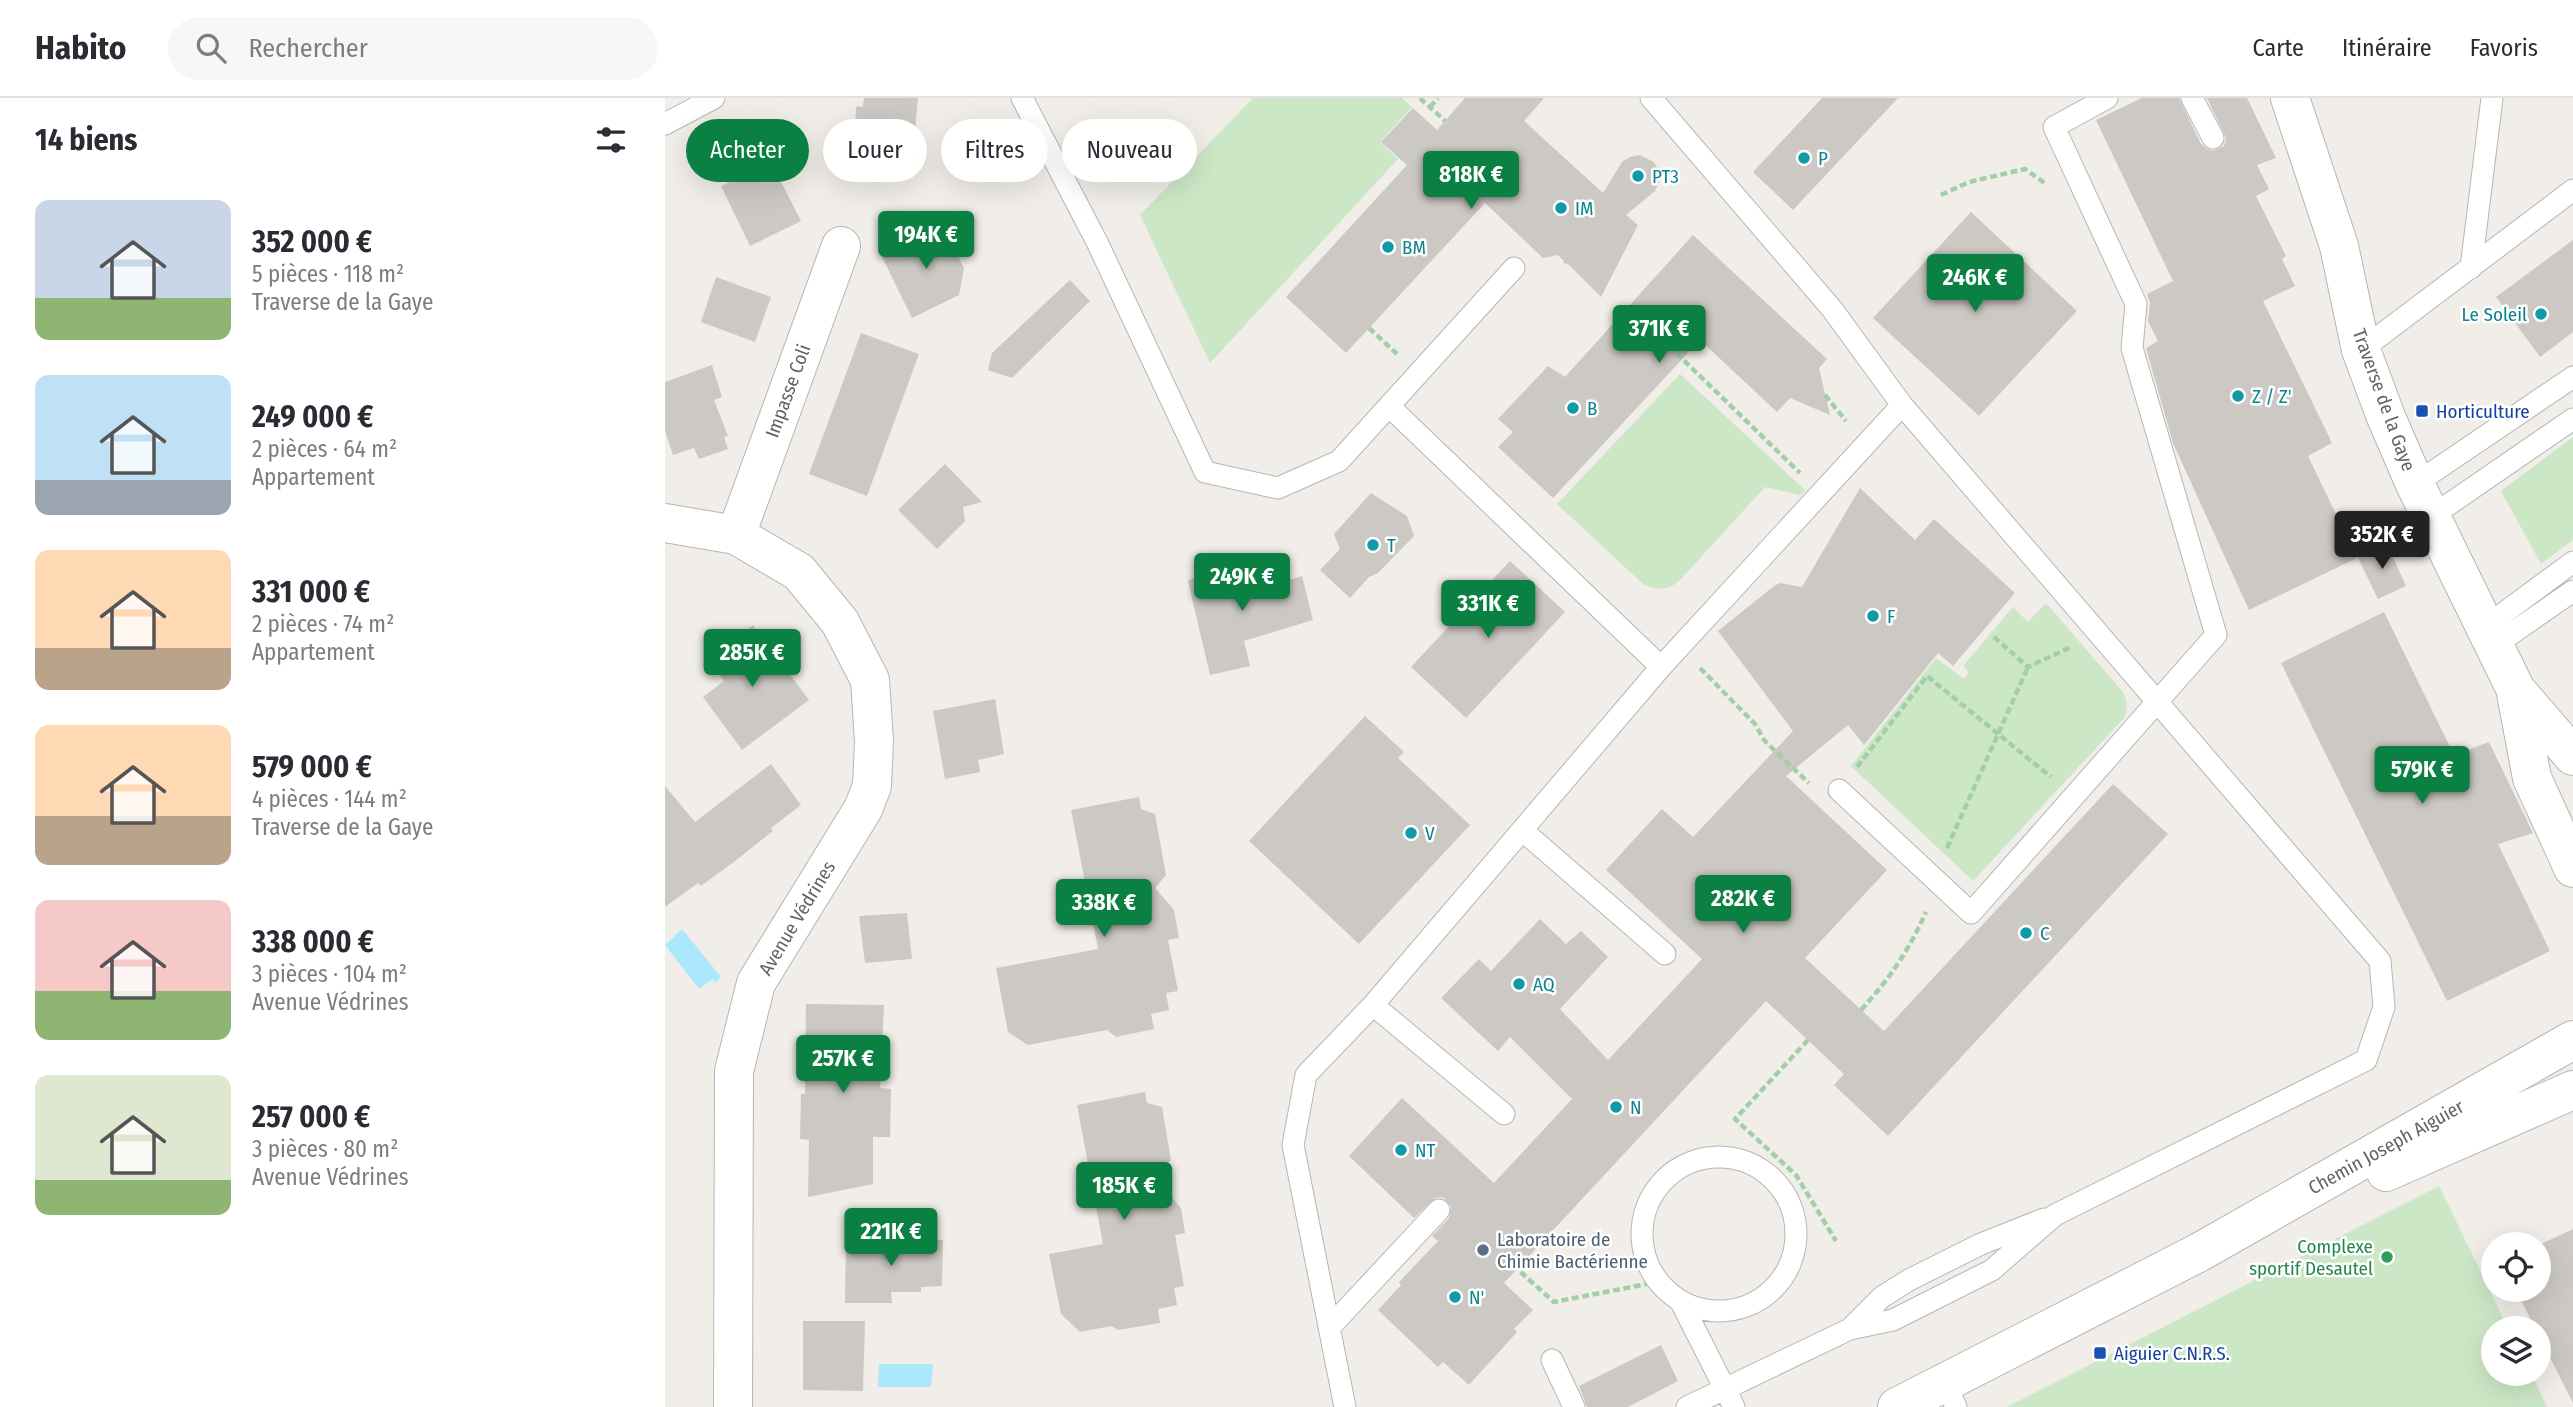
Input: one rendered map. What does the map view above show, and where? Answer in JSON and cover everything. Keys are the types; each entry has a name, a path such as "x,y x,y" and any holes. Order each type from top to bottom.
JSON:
{"street":[{"name":"Traverse de la Gaye","path":"2290,98 2339,246 2361,350 2386,417 2423,500 2515,688 2573,756"},
{"name":"Impasse Coli","path":"736,535 841,246"},
{"path":"665,523 736,535"},
{"name":"Avenue Védrines","path":"733,1407 734,1071 756,983 863,809 872,786 874,743 870,681 840,622 799,572 736,535"},
{"name":"Traverse de la Gaye","path":"2515,688 2532,778 2573,869"},
{"name":"Chemin Joseph Aiguier","path":"1897,1407 1950,1395 2573,1040"},
{"name":"Chemin Joseph Aiguier","path":"2198,1254 2573,1090"}],"lane":[{"path":"665,124 715,98"},
{"path":"1023,98 1097,242 1205,472 1278,488 1339,461 1514,268"},
{"path":"1651,98 1832,309 1902,405 2380,961 2384,1007 2366,1060 2055,1214 1992,1270 1893,1320 1850,1329 1730,1398 1688,1407"},
{"path":"1839,790 1971,913 2216,635 2132,348 2136,304 2054,127 2107,98"},
{"path":"2192,98 2213,138"},
{"path":"2471,268 2493,98"},
{"path":"2361,350 2573,190"},
{"path":"2423,500 2573,377"},
{"path":"1345,1407 1293,1145 1306,1075 1373,1005 1661,667 1902,405"},
{"path":"1390,407 1661,667"},
{"path":"2423,500 2573,418"},
{"path":"2490,636 2573,562"},
{"path":"2490,636 2573,591"},
{"path":"1523,831 1665,954"},
{"path":"1373,1005 1504,1114"},
{"path":"1681,1302 1711,1311 1742,1308 1769,1294 1789,1268 1796,1238 1794,1212 1781,1188 1761,1169 1737,1159 1709,1157 1684,1166 1662,1182 1647,1205 1642,1231 1645,1258 1658,1282 1681,1302 1730,1398"},
{"path":"1330,1327 1439,1210"},
{"path":"1552,1360 1574,1407"}],"path":[{"path":"1420,98 1445,121"},
{"path":"1430,107 1438,98"},
{"path":"1941,195 1969,182 2025,169 2049,186 2073,191 2082,187"},
{"path":"1369,328 1382,340"},
{"path":"1669,345 1821,493"},
{"path":"1994,637 2028,667"},
{"path":"1861,1010 1892,975 1915,936 1933,898 1934,878 2028,667 2073,646"},
{"path":"1679,648 1755,724 1764,740 1823,796 1839,790 1927,676 2074,796"},
{"path":"1808,1040 1735,1119 1796,1175 1836,1241"},
{"path":"1505,1258 1554,1302 1658,1282"}],"green space":[{"path":"1253,98 1402,98 1412,107 1380,142 1398,159 1210,363 1140,215 1172,182 1197,182 1197,156"},
{"path":"1680,374 1805,490 1800,495 1765,487 1681,579 1672,586 1660,588 1644,585 1557,504"},
{"path":"2573,437 2573,540 2541,564 2501,491"},
{"path":"2046,603 2122,691 2127,707 2124,718 1973,881 1851,766 1936,658 1964,679 1969,672 1963,666 2013,607 2028,622"},
{"name":"Complexe sportif Desautel","path":"2439,1186 2481,1272 2481,1302 2495,1302 2502,1316 2481,1316 2481,1386 2537,1386 2547,1407 2007,1407"}],"water":[{"path":"682,929 721,977 715,983 713,979 699,989 665,945"},
{"path":"879,1364 933,1364 931,1387 878,1387"}],"building":[{"path":"864,98 918,98 916,119 855,119 857,106 863,107"},
{"path":"1465,98 1544,98 1524,121 1603,193 1622,162 1640,155 1654,162 1659,171 1659,182 1655,191 1626,215 1638,225 1601,297 1568,264 1563,263 1558,255 1543,258 1485,203 1346,353 1286,297 1407,165 1381,142 1413,108 1437,130"},
{"name":"P","path":"1822,98 1898,98 1793,210 1753,172"},
{"name":"Z / Z'","path":"2142,98 2179,98 2201,144 2213,151 2224,146 2226,138 2207,98 2247,98 2276,158 2257,165 2269,189 2256,196 2286,256 2282,259 2295,286 2263,301 2332,443 2308,456 2357,558 2249,610 2173,443 2146,348 2158,341 2148,321 2150,303 2147,294 2173,281 2096,120"},
{"path":"730,182 781,182 801,221 750,246 721,186"},
{"path":"1971,212 2077,311 1979,416 1873,318"},
{"path":"942,224 964,268 959,295 912,318 881,255"},
{"path":"1693,235 1827,359 1819,368 1830,415 1790,398 1777,412 1700,340 1553,498 1498,447 1513,432 1498,419 1548,366 1565,377"},
{"name":"Le Soleil","path":"2573,240 2573,332 2540,357 2496,297"},
{"path":"716,277 771,297 755,342 701,322"},
{"path":"1070,280 1090,301 1012,378 988,370 992,353"},
{"path":"861,333 919,354 867,496 809,474"},
{"path":"712,365 722,397 714,400 728,436 724,437 728,449 699,459 694,448 673,455 665,431 665,382"},
{"path":"945,464 982,502 963,507 965,521 937,549 898,510"},
{"path":"1860,488 1915,540 1934,519 2015,593 1953,666 1938,653 1864,745 1848,725 1786,776 1887,870 1805,958 1884,1031 2113,784 2168,834 1888,1136 1834,1085 1844,1074 1766,1001 1504,1283 1533,1310 1514,1329 1517,1332 1469,1385 1443,1362 1438,1367 1378,1310 1401,1285 1399,1282 1438,1241 1432,1236 1449,1218 1451,1206 1443,1197 1435,1198 1414,1218 1349,1156 1402,1098 1494,1183 1572,1099 1510,1037 1498,1051 1441,998 1479,959 1491,971 1540,919 1566,944 1581,931 1608,957 1560,1009 1608,1060 1702,959 1606,870 1662,809 1693,837 1793,731 1718,631 1774,586 1780,583 1802,587"},
{"name":"T","path":"1371,493 1407,516 1414,536 1350,598 1320,570 1340,549 1334,534"},
{"path":"2386,542 2406,586 2378,599 2357,556"},
{"path":"1232,556 1252,592 1302,576 1313,620 1244,641 1250,666 1210,675 1188,581"},
{"path":"1510,561 1565,612 1466,718 1411,667"},
{"path":"2384,612 2454,755 2489,742 2533,833 2498,844 2550,951 2447,1001 2281,663"},
{"path":"753,625 809,700 742,750 703,697 724,681 708,659"},
{"path":"995,699 1004,754 978,760 980,772 945,779 933,711"},
{"name":"V","path":"1365,716 1404,752 1398,758 1470,825 1359,944 1249,841"},
{"path":"771,764 801,805 735,861 701,886 698,883 665,907 665,786 695,822"},
{"path":"1139,797 1141,809 1155,814 1166,875 1155,888 1174,910 1179,938 1168,940 1178,991 1166,993 1169,1010 1151,1014 1154,1029 1116,1037 1107,1030 1028,1045 1008,1032 996,968 1098,949 1071,810"},
{"path":"907,913 912,959 865,963 859,916"},
{"path":"806,1004 884,1005 880,1088 891,1089 890,1137 873,1137 873,1184 808,1197 809,1140 800,1139 801,1094 805,1094"},
{"path":"1145,1092 1147,1103 1162,1107 1171,1160 1155,1178 1181,1208 1185,1233 1175,1235 1184,1286 1174,1288 1177,1305 1158,1309 1160,1323 1118,1330 1111,1326 1080,1332 1061,1314 1049,1254 1103,1244 1077,1105"},
{"path":"2573,1229 2573,1403 2551,1360 2551,1316 2529,1316 2522,1302 2551,1302 2551,1239"},
{"path":"846,1238 943,1240 942,1286 921,1287 921,1292 891,1292 892,1303 845,1303"},
{"path":"803,1321 865,1321 863,1391 803,1390"},
{"path":"1661,1345 1678,1381 1628,1407 1587,1407 1579,1386"}],"place":[{"name":"P","path":"1804,158"},
{"name":"PT3","path":"1638,176"},
{"name":"IM","path":"1561,208"},
{"name":"BM","path":"1388,247"},
{"name":"Le Soleil","path":"2541,314"},
{"name":"Z / Z'","path":"2238,396"},
{"name":"B","path":"1573,408"},
{"name":"Horticulture","path":"2422,411"},
{"name":"T","path":"1373,545"},
{"name":"F","path":"1873,616"},
{"name":"V","path":"1411,833"},
{"name":"C","path":"2026,933"},
{"name":"AQ","path":"1519,984"},
{"name":"N","path":"1616,1107"},
{"name":"NT","path":"1401,1150"},
{"name":"Laboratoire de Chimie Bactérienne","path":"1483,1250"},
{"name":"Complexe sportif Desautel","path":"2387,1257"},
{"name":"N'","path":"1455,1297"},
{"name":"Aiguier C.N.R.S.","path":"2100,1353"}]}
